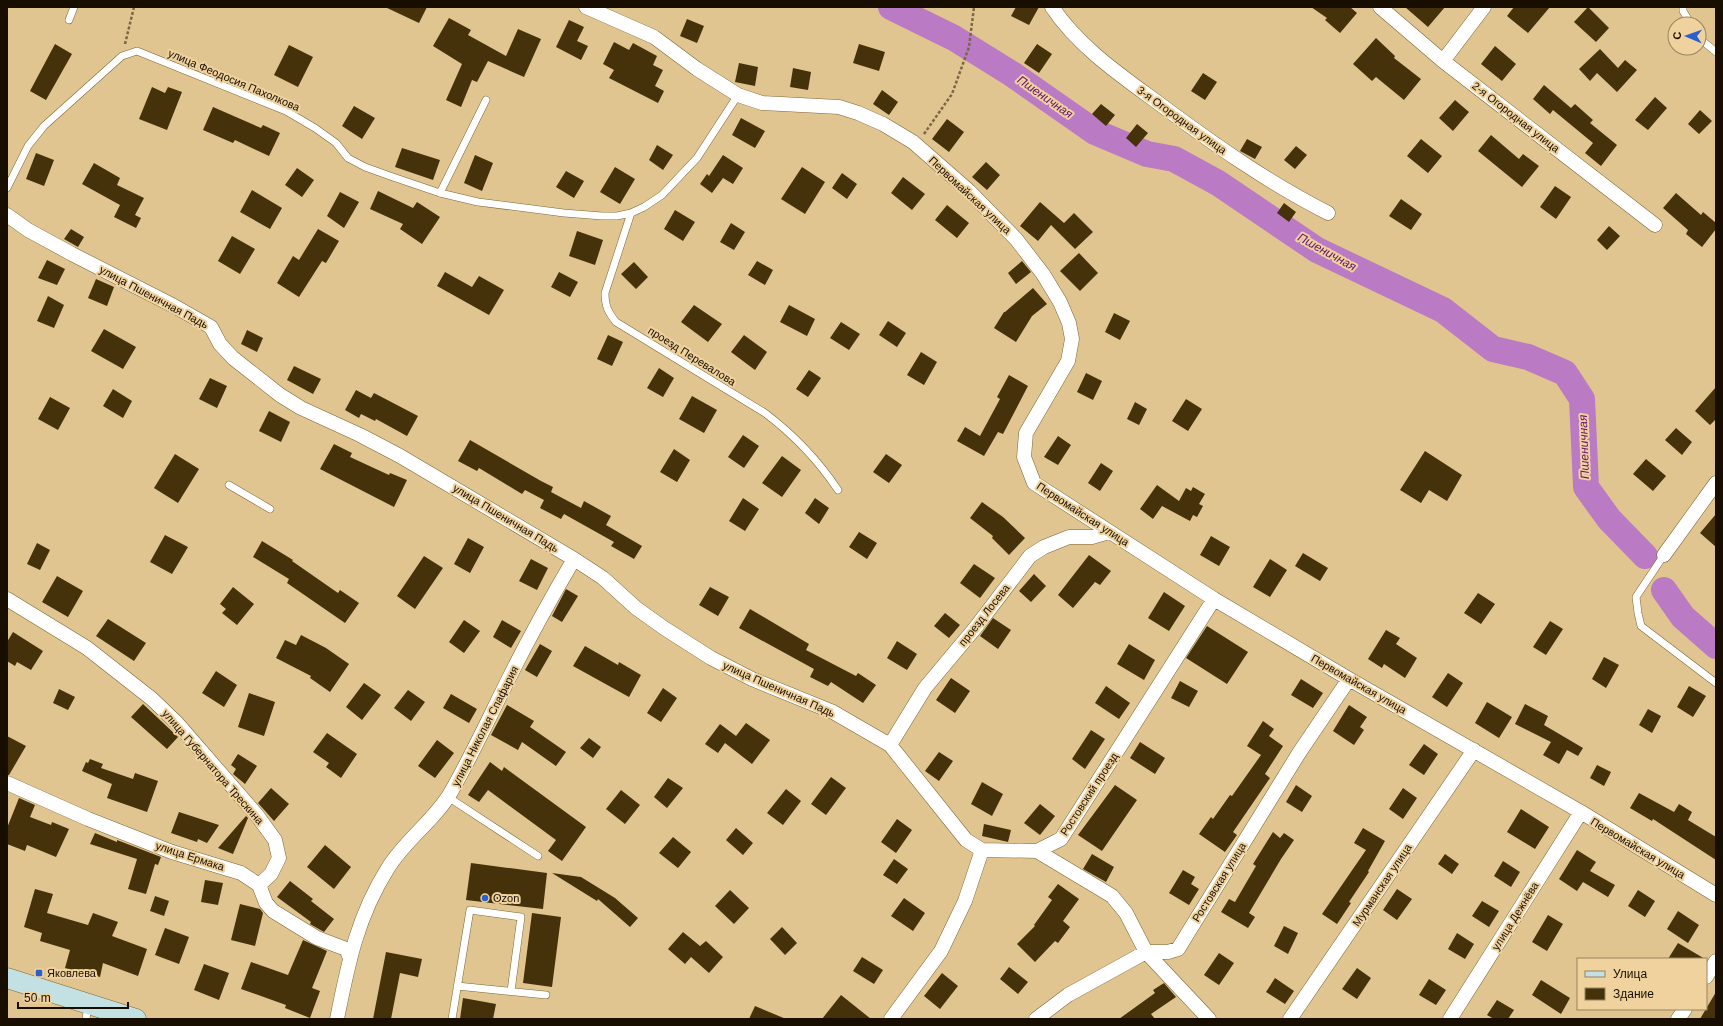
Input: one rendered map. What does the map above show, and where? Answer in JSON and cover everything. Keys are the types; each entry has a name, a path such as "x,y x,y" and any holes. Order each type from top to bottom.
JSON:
{"main road":[{"path":"7,978 87,1012 136,1019"}],"street":[{"name":"Первомайская улица","path":"586,7 654,37 697,69 738,96 762,103 839,107 858,113 883,124 916,145 969,191 1016,239 1042,274 1060,302 1069,323 1072,339 1068,361 1026,434 1024,458 1034,483 1214,599 1349,679 1581,812 1716,895"},
{"name":"3-я Огородная улица","path":"1052,7 1091,51 1127,80 1235,159 1328,213"},
{"name":"2-я Огородная улица","path":"1380,7 1443,61 1655,225"},
{"path":"1443,61 1484,7"},
{"name":"улица Пшеничная Падь","path":"7,215 28,230 174,306 211,327 220,344 233,358 280,395 301,408 360,435 400,456 574,559 603,578 636,608 711,658 752,679 833,712 890,744 966,840 982,850"},
{"path":"1664,555 1716,483"},
{"name":"проезд Лосева","path":"890,744 925,688 976,627 1030,556 1044,547 1069,537 1092,538 1110,532"},
{"name":"улица Николая Спафария","path":"337,1019 350,958 359,925 388,867 448,797 480,739 508,679 542,613 574,559"},
{"name":"улица Губернатора Трескина","path":"7,599 87,648 152,699 177,723 256,814 275,840 278,858 271,874 259,885"},
{"name":"Ростовский проезд","path":"982,850 1037,851 1061,839 1214,599"},
{"name":"Ростовская улица","path":"1036,1019 1068,995 1146,952 1168,952 1178,949 1299,753 1349,679"},
{"name":"Мурманская улица","path":"1290,1019 1474,750"},
{"name":"улица Ермака","path":"7,783 88,819 151,843 241,873 259,885"},
{"name":"улица Дежнёва","path":"1450,1019 1581,812"},
{"path":"891,1019 941,951 965,901 982,850"},
{"path":"1037,851 1112,896 1126,913 1146,952 1209,1019"},
{"path":"259,885 266,903 274,910 317,938 346,949 350,958"},
{"path":"1707,975 1716,961"},
{"path":"1678,1019 1684,1010"}],"lane":[{"path":"69,20 74,7"},
{"path":"1707,45 1716,52"},
{"name":"улица Феодосия Пахолкова","path":"7,188 28,146 44,126 106,68 122,56 137,51 286,111 315,128 336,143 348,158 365,167 440,193 478,202 564,213 617,216 631,213 644,207 662,195 697,158 738,96"},
{"path":"440,193 486,100"},
{"name":"проезд Перевалова","path":"631,213 605,293 605,306 609,314 616,322 765,413 787,430 819,464 838,490"},
{"path":"229,486 270,509"},
{"path":"1664,555 1636,597 1641,626 1716,683"},
{"path":"448,797 538,856"},
{"path":"452,1019 470,910 521,917 511,992"},
{"path":"457,986 546,995"}],"path":[{"path":"122,56 134,7"},
{"path":"916,145 952,94 969,48 974,7"}],"building":[{"path":"385,7 427,7 419,23"},
{"path":"1016,7 1039,7 1029,25 1011,16"},
{"path":"1311,7 1350,7 1357,13 1340,33 1325,20 1327,18"},
{"path":"1405,7 1445,7 1428,27"},
{"path":"1514,7 1550,7 1528,33 1507,16"},
{"path":"1588,7 1609,28 1596,42 1574,22"},
{"path":"449,18 471,30 468,35 506,56 518,29 541,39 524,77 488,61 477,82 472,80 461,107 446,100 462,64 433,46"},
{"path":"687,19 704,26 697,43 680,36"},
{"path":"569,20 584,27 577,41 588,46 581,60 556,47"},
{"path":"1376,38 1395,56 1394,58 1421,79 1404,100 1376,77 1372,81 1353,64"},
{"path":"614,42 629,50 633,43 657,56 653,65 663,70 655,86 664,91 658,103 609,78 614,70 603,64"},
{"path":"55,44 72,54 46,100 30,91"},
{"path":"859,44 885,52 879,71 853,63"},
{"path":"1037,44 1052,54 1039,73 1024,63"},
{"path":"289,45 313,57 298,87 274,75"},
{"path":"1495,46 1516,64 1502,81 1481,64"},
{"path":"1600,49 1618,68 1625,60 1637,70 1617,92 1597,73 1590,81 1579,69"},
{"path":"739,63 758,67 755,86 735,82"},
{"path":"793,68 811,72 808,90 790,87"},
{"path":"1203,73 1217,82 1205,100 1191,91"},
{"path":"1544,85 1571,108 1575,104 1593,120 1590,123 1617,145 1601,166 1585,153 1593,143 1553,110 1550,114 1533,99"},
{"path":"152,87 165,93 168,87 182,92 167,130 139,119"},
{"path":"882,90 898,102 889,115 873,104"},
{"path":"1655,97 1667,108 1648,130 1635,120"},
{"path":"1455,100 1469,112 1453,131 1439,118"},
{"path":"1101,104 1115,115 1106,126 1092,114"},
{"path":"354,106 375,118 362,139 342,126"},
{"path":"213,107 261,128 263,125 280,133 269,156 235,140 233,143 203,130"},
{"path":"1700,110 1712,121 1699,134 1688,124"},
{"path":"741,118 765,131 755,148 732,135"},
{"path":"947,119 964,132 949,152 932,139"},
{"path":"1137,124 1148,133 1136,147 1126,138"},
{"path":"1491,135 1519,159 1523,154 1539,166 1522,187 1478,151"},
{"path":"1247,139 1262,147 1255,159 1240,151"},
{"path":"1421,139 1442,156 1428,173 1407,156"},
{"path":"657,145 673,155 663,170 649,160"},
{"path":"1296,146 1307,155 1295,169 1284,160"},
{"path":"402,148 440,160 433,180 395,167"},
{"path":"36,153 54,160 44,186 26,179"},
{"path":"475,155 493,163 482,191 464,183"},
{"path":"723,155 743,168 733,184 723,178 712,193 700,184 707,174 709,176"},
{"path":"986,162 1000,175 987,190 972,177"},
{"path":"94,163 120,178 117,185 144,198 135,215 141,218 136,228 114,217 120,205 82,184"},
{"path":"615,167 635,179 620,204 600,192"},
{"path":"802,167 825,182 805,214 781,199"},
{"path":"297,168 314,180 302,197 285,185"},
{"path":"566,171 584,181 574,198 556,187"},
{"path":"842,173 857,184 847,199 832,188"},
{"path":"903,177 925,194 912,210 891,193"},
{"path":"1555,186 1571,197 1556,219 1540,207"},
{"path":"252,190 282,208 270,229 240,212"},
{"path":"378,191 413,208 417,202 440,217 422,244 400,229 403,224 370,209"},
{"path":"340,192 359,202 344,228 327,216"},
{"path":"1676,193 1701,215 1703,212 1716,223 1716,229 1702,247 1686,234 1688,230 1663,208"},
{"path":"1401,199 1422,214 1411,230 1389,216"},
{"path":"1040,202 1064,223 1074,213 1093,232 1075,249 1051,225 1038,241 1020,226"},
{"path":"1284,203 1296,212 1289,222 1277,213"},
{"path":"947,205 969,223 957,238 935,220"},
{"path":"675,210 695,222 683,241 664,229"},
{"path":"731,223 745,232 734,250 720,242"},
{"path":"1609,226 1620,236 1607,250 1597,240"},
{"path":"71,229 84,237 78,247 64,239"},
{"path":"318,229 339,241 326,263 322,261 299,297 277,283 293,256 299,260"},
{"path":"577,231 603,240 595,265 569,256"},
{"path":"232,236 255,249 240,274 218,261"},
{"path":"1079,253 1098,273 1080,291 1060,271"},
{"path":"47,260 65,269 57,285 38,278"},
{"path":"757,261 773,270 765,285 748,275"},
{"path":"1022,261 1031,272 1016,284 1008,273"},
{"path":"634,262 648,277 636,289 621,274"},
{"path":"445,272 472,287 479,276 504,290 489,315 437,286"},
{"path":"559,272 578,282 570,297 551,287"},
{"path":"96,279 114,287 107,306 88,298"},
{"path":"1033,288 1047,304 1032,316 1016,342 994,328 1004,312"},
{"path":"48,296 64,305 54,328 37,321"},
{"path":"694,305 722,324 708,342 681,322"},
{"path":"789,305 815,319 807,336 780,322"},
{"path":"1114,313 1130,321 1120,340 1105,332"},
{"path":"888,321 906,333 897,347 879,335"},
{"path":"841,322 860,334 849,350 830,338"},
{"path":"104,329 136,347 123,369 91,351"},
{"path":"247,330 263,338 257,352 241,344"},
{"path":"608,335 623,342 612,366 597,359"},
{"path":"744,335 767,352 755,370 731,352"},
{"path":"921,352 937,362 924,385 907,375"},
{"path":"294,366 321,379 313,394 287,380"},
{"path":"659,368 674,378 663,397 647,388"},
{"path":"809,370 821,378 808,397 796,389"},
{"path":"1086,373 1102,381 1093,400 1077,392"},
{"path":"1009,375 1028,386 1003,434 998,432 984,456 957,441 965,427 980,436 1000,399 997,397"},
{"path":"210,378 227,386 217,408 199,399"},
{"path":"1716,387 1716,419 1710,425 1695,411"},
{"path":"113,389 132,401 123,418 103,406"},
{"path":"356,390 371,398 374,393 418,416 407,436 376,419 375,421 361,414 359,418 345,410"},
{"path":"692,396 717,410 704,433 679,419"},
{"path":"50,397 70,408 58,430 38,419"},
{"path":"1186,399 1202,409 1188,431 1172,421"},
{"path":"1135,402 1147,409 1139,425 1127,419"},
{"path":"269,411 290,422 281,442 259,431"},
{"path":"1676,428 1692,442 1682,455 1665,440"},
{"path":"743,435 759,446 744,468 728,457"},
{"path":"1058,436 1071,445 1058,465 1044,457"},
{"path":"470,440 553,487 551,492 581,508 584,501 611,516 606,525 642,546 634,559 611,546 614,542 564,514 561,519 540,508 544,500 525,490 522,494 479,468 477,471 458,461"},
{"path":"334,444 352,453 350,457 389,475 390,473 407,480 394,507 320,469"},
{"path":"674,449 690,460 677,482 660,472"},
{"path":"1425,451 1462,475 1447,501 1429,490 1421,503 1400,490"},
{"path":"175,454 199,469 178,503 154,488"},
{"path":"886,454 902,465 889,483 873,472"},
{"path":"782,456 801,470 782,497 762,483"},
{"path":"1646,459 1666,476 1653,491 1633,474"},
{"path":"1101,463 1113,471 1100,491 1088,483"},
{"path":"1157,485 1179,501 1186,488 1191,491 1193,487 1205,494 1199,504 1203,506 1197,517 1193,515 1190,521 1162,506 1153,519 1140,509"},
{"path":"743,498 759,509 745,531 729,521"},
{"path":"815,498 829,508 819,524 805,513"},
{"path":"982,502 1003,517 1025,538 1009,555 992,538 993,536 970,518"},
{"path":"1716,514 1716,547 1700,533"},
{"path":"859,532 877,543 867,559 849,547"},
{"path":"165,535 188,547 172,574 150,562"},
{"path":"1211,536 1230,547 1219,566 1200,555"},
{"path":"468,538 484,547 470,573 454,564"},
{"path":"262,541 293,560 292,561 338,593 340,590 359,603 345,623 287,583 289,579 253,557"},
{"path":"37,543 50,550 40,570 27,564"},
{"path":"1303,553 1328,568 1320,581 1295,566"},
{"path":"1089,555 1111,571 1100,585 1095,582 1073,608 1058,595"},
{"path":"424,556 443,568 415,609 397,596"},
{"path":"531,559 548,568 537,590 519,581"},
{"path":"1270,559 1287,570 1270,597 1253,587"},
{"path":"974,564 995,578 980,598 960,583"},
{"path":"1034,574 1046,586 1031,602 1019,591"},
{"path":"57,576 83,591 68,617 42,602"},
{"path":"233,587 254,604 237,625 222,613 226,609 220,604"},
{"path":"710,587 729,597 718,616 699,605"},
{"path":"566,589 578,596 562,622 552,616"},
{"path":"1164,592 1185,606 1169,631 1148,618"},
{"path":"1478,593 1495,604 1481,624 1464,613"},
{"path":"750,609 809,644 806,650 856,676 858,673 876,685 863,703 831,682 828,686 810,677 814,669 739,628"},
{"path":"945,613 960,625 949,638 934,626"},
{"path":"993,618 1011,630 998,649 980,636"},
{"path":"108,619 146,643 134,661 96,636"},
{"path":"464,620 480,631 464,653 449,642"},
{"path":"502,620 521,631 511,648 493,637"},
{"path":"1550,621 1563,629 1546,655 1533,647"},
{"path":"1207,626 1248,652 1227,684 1186,658"},
{"path":"1386,630 1400,638 1396,644 1417,658 1405,678 1384,664 1382,668 1368,659"},
{"path":"13,632 43,651 31,670 17,662 15,666 7,661 7,642"},
{"path":"301,635 326,648 349,664 330,692 310,678 311,676 276,658 285,640 296,645"},
{"path":"897,641 917,654 907,670 887,658"},
{"path":"540,644 552,651 537,677 525,670"},
{"path":"1129,644 1155,660 1144,680 1117,664"},
{"path":"585,646 618,665 619,662 641,675 629,697 573,666"},
{"path":"1604,657 1619,665 1606,688 1592,679"},
{"path":"216,671 237,685 224,707 202,693"},
{"path":"1448,673 1463,683 1447,707 1432,697"},
{"path":"951,678 970,691 955,713 936,700"},
{"path":"1301,679 1323,693 1313,708 1291,695"},
{"path":"1180,681 1198,691 1189,707 1171,698"},
{"path":"364,683 381,695 362,720 346,707"},
{"path":"1106,686 1130,703 1119,719 1095,703"},
{"path":"1689,686 1706,696 1693,717 1677,707"},
{"path":"663,688 677,698 661,722 647,713"},
{"path":"59,689 75,697 68,710 53,703"},
{"path":"408,690 425,702 411,721 394,708"},
{"path":"249,693 275,702 264,736 238,727"},
{"path":"451,694 477,709 469,723 443,708"},
{"path":"1487,702 1512,717 1499,738 1475,723"},
{"path":"143,704 178,737 167,749 131,717"},
{"path":"1525,704 1548,716 1544,725 1583,748 1578,756 1567,750 1559,764 1543,755 1551,742 1515,724"},
{"path":"507,705 534,721 530,727 566,752 556,766 522,742 518,750 491,735"},
{"path":"1349,705 1367,717 1360,727 1364,730 1354,745 1333,731"},
{"path":"1648,709 1661,716 1652,733 1639,725"},
{"path":"1263,721 1274,729 1269,736 1283,746 1265,774 1270,778 1233,832 1237,835 1225,852 1199,834 1211,817 1213,819 1230,795 1232,796 1261,755 1247,746"},
{"path":"746,723 770,740 752,764 725,743 718,753 705,744 720,724 736,736"},
{"path":"1091,730 1105,739 1085,769 1072,759"},
{"path":"327,733 357,754 341,778 326,767 329,763 313,752"},
{"path":"7,736 26,746 9,775 7,775"},
{"path":"589,738 601,747 593,758 580,748"},
{"path":"437,740 454,753 435,778 418,766"},
{"path":"1140,742 1165,758 1155,774 1130,758"},
{"path":"1424,744 1438,754 1424,775 1409,765"},
{"path":"939,752 953,761 939,781 925,771"},
{"path":"238,754 257,766 245,784 233,774 236,769 231,765"},
{"path":"90,759 103,764 101,768 133,779 135,773 158,781 147,812 107,798 112,784 82,771 86,762 88,763"},
{"path":"490,762 502,771 504,767 586,827 562,861 548,851 556,840 488,790 479,802 468,795"},
{"path":"1597,765 1611,772 1604,786 1590,778"},
{"path":"831,777 846,788 826,815 811,804"},
{"path":"668,778 683,788 667,808 654,797"},
{"path":"982,782 1003,794 992,816 971,804"},
{"path":"1115,785 1137,800 1102,851 1078,835"},
{"path":"1296,785 1312,796 1302,812 1286,802"},
{"path":"271,788 289,804 274,821 258,803"},
{"path":"1403,788 1417,798 1403,819 1389,809"},
{"path":"786,789 801,801 783,825 767,813"},
{"path":"621,790 640,805 625,824 606,809"},
{"path":"1639,793 1674,812 1679,804 1692,812 1688,820 1716,837 1716,860 1653,819 1652,821 1630,808"},
{"path":"19,798 35,805 30,817 51,825 52,822 69,829 56,857 27,845 25,851 7,844 7,828"},
{"path":"1040,804 1055,816 1040,835 1024,823"},
{"path":"1521,809 1549,827 1535,849 1507,832"},
{"path":"179,812 219,825 207,843 198,839 197,842 171,833"},
{"path":"246,816 248,818 233,854 218,848"},
{"path":"897,819 912,830 896,853 881,842"},
{"path":"984,824 1011,830 1008,842 982,836"},
{"path":"736,828 753,843 743,855 726,840"},
{"path":"1363,828 1385,841 1368,871 1369,872 1349,902 1351,903 1337,924 1322,914 1366,850 1354,843"},
{"path":"1273,832 1280,838 1284,833 1294,840 1249,913 1255,917 1248,928 1221,912 1229,899 1235,902 1256,866 1253,864"},
{"path":"95,833 161,857 158,865 155,864 146,894 128,889 137,859 90,844"},
{"path":"673,837 691,852 678,868 659,853"},
{"path":"325,845 351,867 334,889 307,867"},
{"path":"1577,850 1596,862 1590,871 1615,885 1608,897 1583,882 1577,891 1559,879"},
{"path":"1092,854 1114,867 1106,882 1083,869"},
{"path":"1445,854 1459,864 1452,874 1438,864"},
{"path":"894,859 908,869 897,884 883,875"},
{"path":"1503,861 1520,872 1511,887 1494,876"},
{"path":"471,863 547,873 543,909 466,900"},
{"path":"1183,870 1195,877 1191,884 1199,889 1189,905 1169,893"},
{"path":"552,873 581,877 615,898 638,918 630,927 598,899 597,901"},
{"path":"205,880 223,883 218,905 201,902"},
{"path":"290,881 313,899 311,901 334,919 324,932 310,924 311,922 277,897"},
{"path":"1058,884 1079,899 1063,921 1070,927 1058,943 1055,941 1035,962 1017,944 1035,926 1034,925 1052,900 1048,897"},
{"path":"35,889 53,894 47,913 88,925 93,913 118,922 112,936 147,949 138,976 103,963 100,977 65,968 70,950 40,941 42,933 24,927"},
{"path":"1397,889 1412,899 1397,920 1383,910"},
{"path":"730,890 749,908 734,924 715,906"},
{"path":"1638,890 1655,901 1645,917 1628,906"},
{"path":"155,896 169,901 164,916 150,911"},
{"path":"904,898 925,913 913,931 891,916"},
{"path":"1482,901 1499,911 1489,927 1472,916"},
{"path":"240,904 260,909 263,913 255,946 231,940"},
{"path":"1678,911 1699,925 1688,943 1667,929"},
{"path":"532,913 561,917 552,987 523,983"},
{"path":"1548,915 1563,924 1547,951 1532,942"},
{"path":"1284,926 1298,933 1288,954 1274,946"},
{"path":"782,927 797,943 785,955 770,939"},
{"path":"165,928 189,937 179,964 155,955"},
{"path":"683,932 700,946 706,941 723,957 709,973 691,957 685,964 668,949"},
{"path":"1457,933 1474,944 1465,959 1448,949"},
{"path":"303,940 327,951 312,988 320,991 310,1018 285,1008 286,1005 241,989 251,962 288,975"},
{"path":"1678,943 1703,958 1669,958"},
{"path":"386,952 422,959 418,977 400,973 391,1019 373,1019"},
{"path":"1219,953 1234,963 1219,985 1204,975"},
{"path":"862,957 883,970 874,984 853,971"},
{"path":"204,964 229,973 219,1000 194,990"},
{"path":"1009,967 1028,982 1018,994 1000,979"},
{"path":"1357,968 1371,978 1357,999 1342,989"},
{"path":"942,973 958,986 940,1009 924,996"},
{"path":"1275,978 1294,991 1285,1004 1266,992"},
{"path":"1429,979 1446,990 1436,1005 1419,995"},
{"path":"1541,980 1570,998 1561,1014 1532,995"},
{"path":"1164,983 1176,997 1151,1014 1155,1019 1119,1019 1155,993 1153,990"},
{"path":"1716,992 1716,1019 1700,1019 1705,1010 1707,1010 1707,1007"},
{"path":"841,995 871,1019 822,1019"},
{"path":"463,998 496,1004 493,1019 460,1019"},
{"path":"1497,1000 1514,1010 1508,1019 1494,1019 1487,1015"},
{"path":"755,1006 786,1019 749,1019"}],"waterway":[{"name":"Пшеничная","path":"891,7 954,38 1012,74 1095,132 1147,154 1174,159 1218,183 1317,250 1443,310 1493,349 1528,357 1565,373 1582,399 1586,487 1609,519 1645,556"},
{"name":"Пшеничная","path":"1664,590 1683,617 1716,646"}],"place":[{"name":"Ozon","path":"485,898"},
{"name":"Яковлева","path":"39,973"}]}
